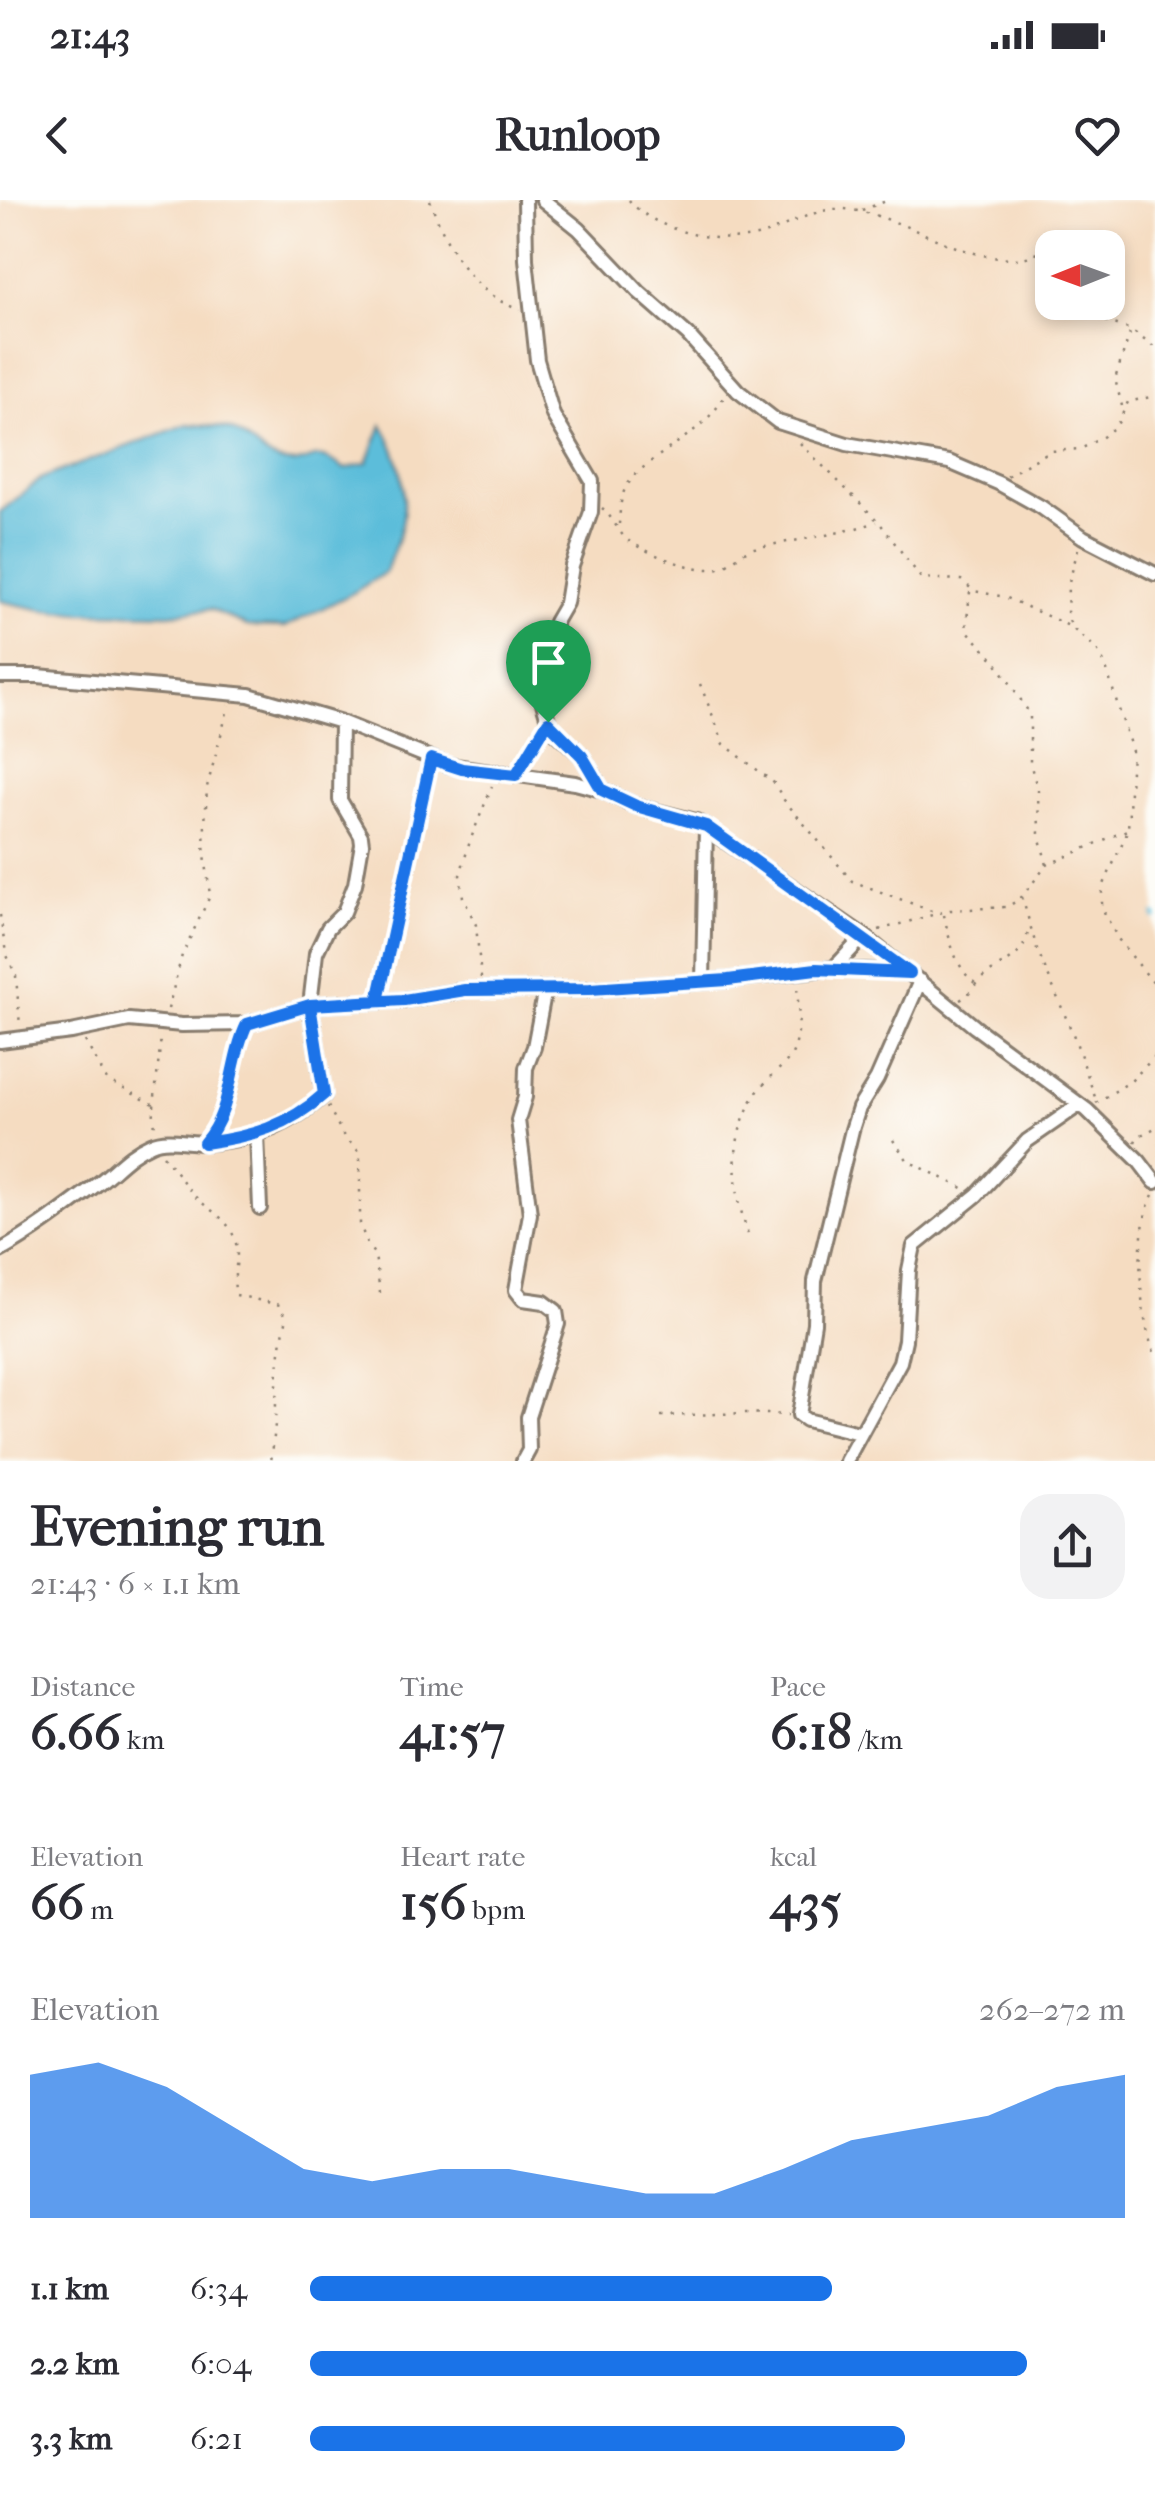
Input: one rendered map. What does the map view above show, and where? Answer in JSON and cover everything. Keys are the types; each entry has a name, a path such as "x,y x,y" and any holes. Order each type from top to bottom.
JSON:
{"street":[{"path":"525,200 537,360 561,429 590,474 592,498 586,530 572,566 566,604 554,622 554,646 543,696 548,722 582,756 602,790"},
{"path":"543,200 590,240 756,408 792,428 846,444 949,462 998,482 1083,537 1155,574"},
{"path":"0,676 249,695 341,722 462,769 602,790 636,806 706,826 864,936 949,1005 1088,1106 1155,1182"},
{"path":"0,1251 40,1228 119,1163 156,1142 204,1143 258,1134 294,1117 324,1094 310,1005 318,946 344,912 361,852 361,836 340,800 341,722"},
{"path":"703,982 706,826"},
{"path":"834,968 864,936"},
{"path":"0,1041 129,1020 247,1024 310,1005 480,990 703,982 834,968 915,977"},
{"path":"859,1433 799,1416 814,1323 815,1281 859,1108 876,1078 915,977"},
{"path":"523,1461 530,1450 528,1417 558,1324 556,1311 544,1302 523,1299 516,1290 530,1214 518,1120 545,989"},
{"path":"846,1461 900,1362 906,1340 914,1246 977,1196 1027,1141 1088,1106"},
{"path":"258,1134 260,1208"}],"path":[{"path":"430,200 446,238 473,279 488,295 531,314"},
{"path":"629,200 636,209 678,232 717,237 759,236 832,208 860,211 990,255 1014,259 1035,255"},
{"path":"831,200 832,208"},
{"path":"860,211 889,200"},
{"path":"1103,320 1131,330 1155,348"},
{"path":"1123,408 1114,379 1131,330"},
{"path":"618,528 629,482 718,408 730,382"},
{"path":"998,482 1050,451 1086,446 1114,428 1123,408 1132,400 1155,396"},
{"path":"792,428 802,447 879,522 922,578 961,580 971,589 1005,597 1072,628 1096,650 1120,708 1132,751 1128,830 1102,890 1102,908 1118,939 1155,985"},
{"path":"592,498 616,521 627,541 708,570 721,568 738,554 754,548 784,546 879,522"},
{"path":"1072,628 1066,601 1083,537"},
{"path":"971,589 966,629 1012,684 1030,714 1030,763 1038,791 1040,836 1047,866"},
{"path":"700,684 724,744 774,783 852,882 937,913"},
{"path":"232,693 207,787 204,846 210,896 182,955 157,1056 154,1107 156,1142 194,1195 220,1216 237,1243 233,1285 236,1295 280,1305 286,1310 275,1374 278,1396 272,1461"},
{"path":"516,775 548,722"},
{"path":"378,1001 431,759"},
{"path":"480,990 476,925 463,897 460,875 497,774"},
{"path":"864,936 937,913 1006,907 1022,896 1047,866 1128,830"},
{"path":"1022,896 1037,949 1076,1039 1088,1106 1130,1082 1155,1056"},
{"path":"944,912 952,948 968,978 976,984"},
{"path":"0,915 6,952 16,976 20,1038"},
{"path":"949,1005 970,994 976,984 1019,954 1026,946 1030,921"},
{"path":"748,1234 738,1205 735,1139 754,1097 772,1072 790,1057 795,1045 796,984 788,971"},
{"path":"204,1143 221,1121 229,1078 247,1024"},
{"path":"71,1032 91,1047 107,1080 154,1107"},
{"path":"324,1094 342,1136 360,1153 360,1224 376,1255 380,1293"},
{"path":"1131,1152 1137,1138 1155,1128"},
{"path":"893,1140 908,1161 977,1196"},
{"path":"1155,1190 1141,1224 1141,1243 1144,1325 1155,1354"},
{"path":"662,1416 799,1416"}],"water":[{"path":"187,424 234,431 280,461 324,457 345,469 367,463 382,425 397,458 404,494 402,525 386,572 285,627 247,626 211,609 169,614 81,613 0,601 0,512 42,478"}],"route":[{"path":"548,722 516,775 462,769 431,759 378,1001 329,1003 310,1005 247,1024 229,1078 221,1121 204,1143 273,1128 324,1094 310,1005 404,1000 465,990 590,989 703,982 834,968 910,973 706,826 636,806 602,790 582,756 548,722"}]}
